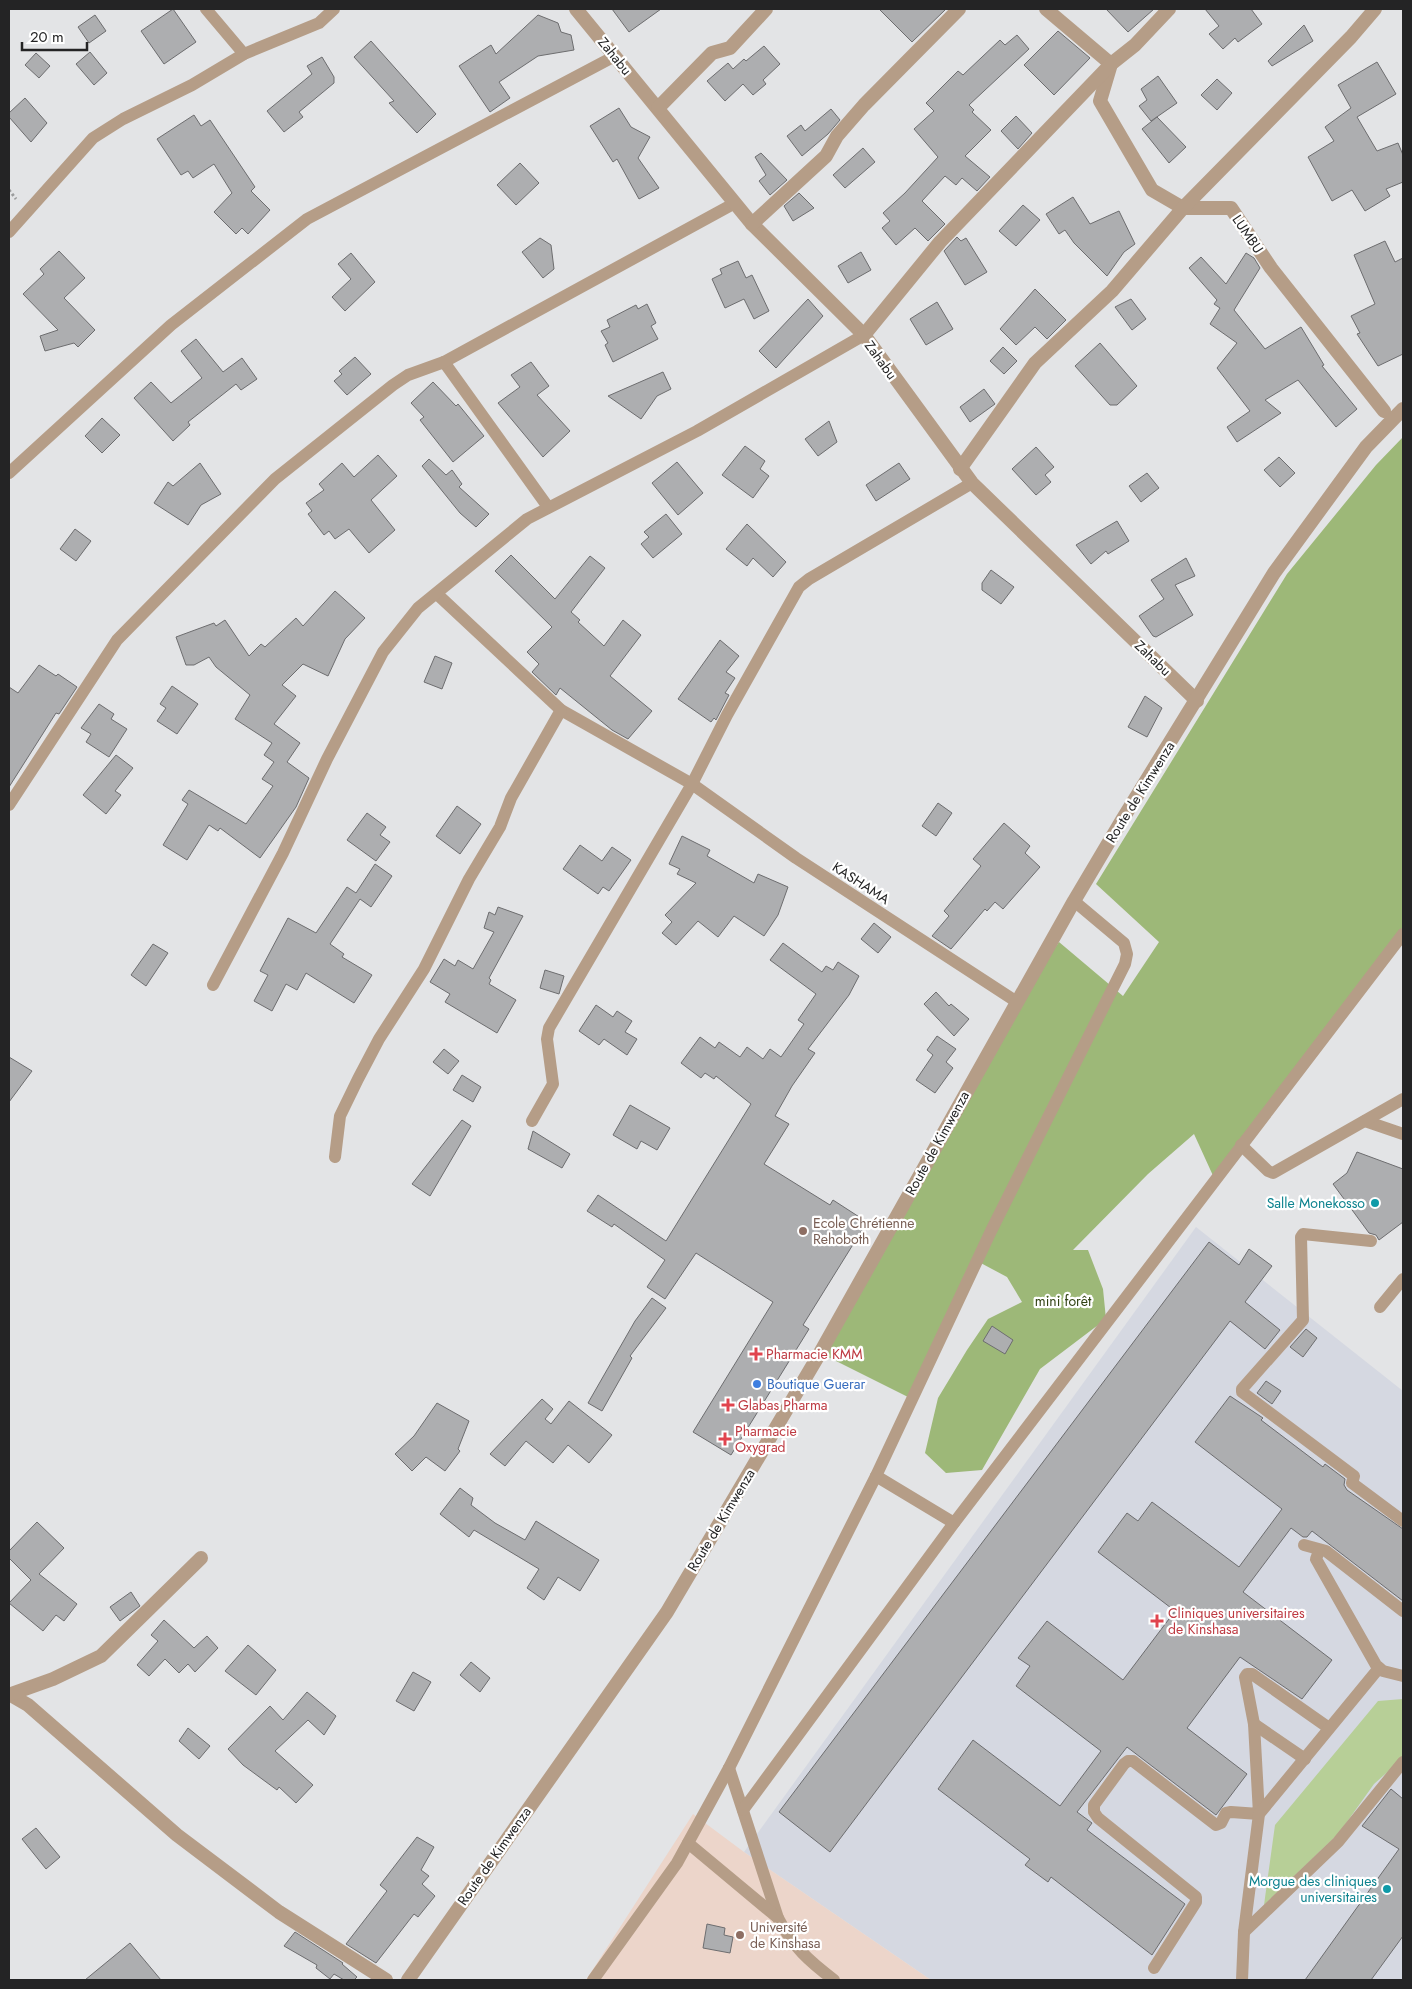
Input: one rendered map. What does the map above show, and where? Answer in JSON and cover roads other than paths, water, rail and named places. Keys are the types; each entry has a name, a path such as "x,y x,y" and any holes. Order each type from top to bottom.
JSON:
{"street":[{"name":"Zahabu","path":"576,9 752,224 864,335 972,483 1197,701"},
{"path":"658,108 712,53 730,48 766,9"},
{"path":"752,224 826,156 836,136 864,105 959,9"},
{"path":"1046,9 1111,64"},
{"path":"864,335 940,242 1111,64 1135,45 1170,9"},
{"path":"960,469 1035,362 1112,291 1183,208 1346,42 1375,9"},
{"path":"1111,64 1100,102 1152,190 1183,208"},
{"name":"LUMBU","path":"1183,208 1231,208 1271,268 1384,411"},
{"name":"Route de Kimwenza","path":"408,1980 667,1612 820,1353 1074,900 1274,573 1366,447 1403,409"},
{"path":"10,1694 53,1679 101,1656 201,1558"},
{"path":"10,1694 28,1705 177,1835 279,1912 386,1980"}],"lane":[{"path":"206,9 244,54"},
{"path":"9,232 93,138 123,119 200,81 244,54 319,23 334,9"},
{"path":"9,473 171,325 307,219 615,56"},
{"path":"9,805 117,640 275,479 408,375 444,362 735,203"},
{"path":"213,985 283,853 326,759 388,644 418,608 438,594 519,524 548,507 697,431 864,335"},
{"path":"444,362 548,507"},
{"path":"532,1122 553,1084 547,1039 549,1028 692,784 727,715 803,582 972,483"},
{"name":"KASHAMA","path":"438,594 561,710 692,784 796,858 1016,1002"},
{"path":"335,1157 340,1116 358,1079 379,1039 424,969 469,879 500,827 511,798 561,710"},
{"path":"593,1980 678,1863 729,1768 876,1476 990,1231 1125,964 1127,954 1124,943 1074,900"},
{"path":"743,1810 954,1523 1403,934"},
{"path":"1241,1145 1273,1173 1403,1098"},
{"path":"1365,1121 1403,1134"},
{"path":"1371,1241 1303,1234 1301,1237 1303,1320 1242,1392 1354,1476 1352,1483 1403,1521"},
{"path":"1380,1307 1403,1279"},
{"path":"876,1476 954,1523"},
{"path":"1304,1545 1319,1551 1326,1551 1403,1611"},
{"path":"1319,1551 1316,1559 1379,1668 1403,1676"},
{"path":"1260,1814 1379,1668"},
{"path":"1242,1980 1244,1932 1260,1814 1254,1724 1245,1678 1252,1674 1329,1728"},
{"path":"1254,1724 1305,1759"},
{"path":"1154,1968 1196,1902 1196,1897 1098,1818 1094,1812 1094,1805 1124,1764 1128,1761 1133,1761 1216,1825 1220,1823 1226,1813 1260,1814"},
{"path":"1244,1932 1338,1842 1403,1762"},
{"path":"729,1768 778,1918 787,1935 802,1955 834,1980"},
{"path":"688,1843 778,1918"}],"place":[{"name":"Salle Monekosso","path":"1375,1203"},
{"name":"Ecole Chrétienne Rehoboth","path":"803,1231"},
{"name":"Pharmacie KMM","path":"756,1354"},
{"name":"Boutique Guerar","path":"757,1384"},
{"name":"Glabas Pharma","path":"728,1405"},
{"name":"Pharmacie Oxygrad","path":"725,1439"},
{"name":"Cliniques universitaires de Kinshasa","path":"1157,1621"},
{"name":"Morgue des cliniques universitaires","path":"1387,1889"},
{"name":"Université de Kinshasa","path":"740,1935"}],"park label":[{"name":"mini forêt","path":"1063,1301"}]}
